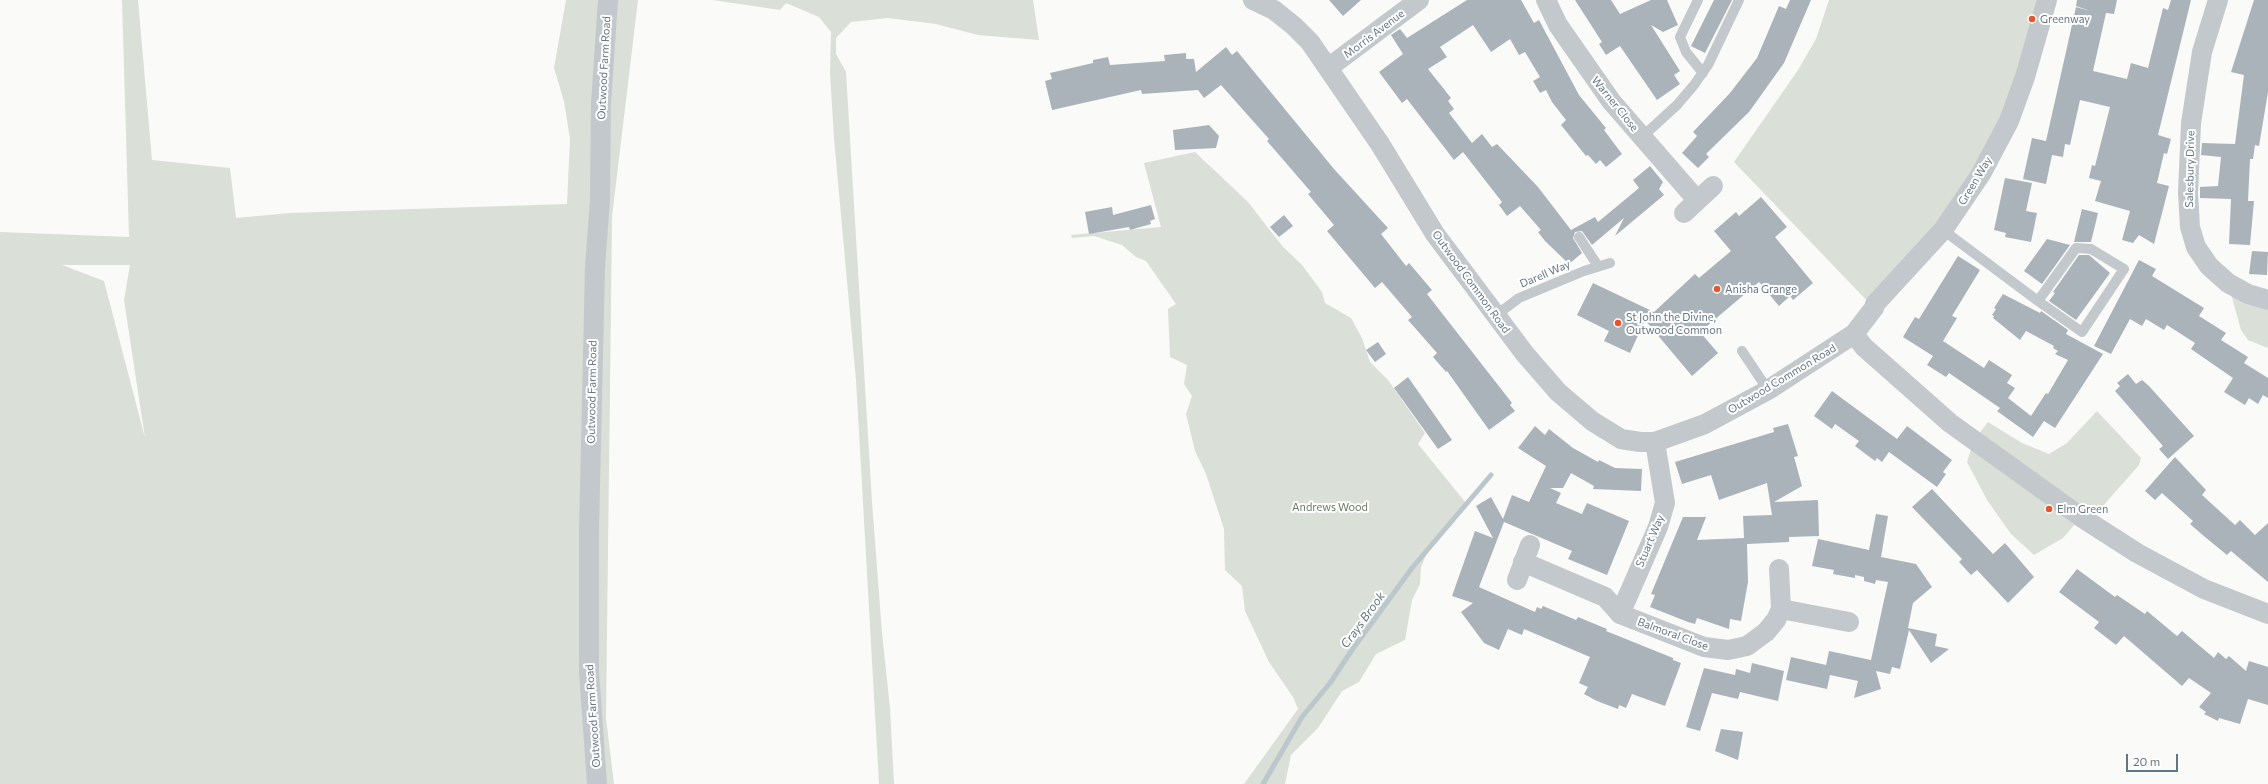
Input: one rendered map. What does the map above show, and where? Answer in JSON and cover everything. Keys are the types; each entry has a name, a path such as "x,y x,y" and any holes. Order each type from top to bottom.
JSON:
{"street":[{"name":"Outwood Farm Road","path":"597,784 589,672 589,531 595,267 600,200 601,103 608,0"},
{"name":"Outwood Common Road","path":"1253,0 1274,10 1294,26 1310,42 1380,144 1435,234 1495,316 1558,392 1586,417 1606,432 1621,439 1640,442 1655,442 1705,424 1768,390 1854,334"},
{"name":"Morris Avenue","path":"1328,68 1420,0"},
{"name":"Warner Close","path":"1546,0 1558,25 1582,62 1611,101 1642,138 1690,206 1713,186"},
{"name":"Green Way","path":"1854,334 1874,308 1875,304 1943,230 1981,174 2009,121 2025,77 2047,0"},
{"name":"Salesbury Drive","path":"2218,0 2202,52 2192,115 2188,193 2190,227 2196,248 2209,266 2228,283 2248,294 2268,300"},
{"path":"1854,334 1864,347 1950,423 2081,517 2137,553 2204,589 2268,614"},
{"name":"Stuart Way","path":"1620,614 1639,566 1658,527 1665,503 1655,442"},
{"name":"Balmoral Close","path":"1523,562 1605,597 1620,614 1704,647 1728,650 1747,646 1766,632 1776,620 1781,609"},
{"path":"1778,569 1781,609 1849,622"}],"lane":[{"path":"1698,0 1680,37 1686,52 1703,73"},
{"path":"1642,138 1677,105 1703,73 1739,0"},
{"path":"1943,230 2038,301 2082,332 2124,269 2091,249 2076,248 2038,301"},
{"path":"1579,237 1598,266"},
{"name":"Darell Way","path":"1495,316 1519,298 1598,266 1610,263"},
{"path":"1742,351 1768,390"}],"green space":[{"path":"122,0 138,0 152,160 230,168 236,218 290,213 567,204 570,139 564,101 554,68 566,0 638,0 612,217 606,718 614,784 0,784 0,232 129,237","holes":["62,265 130,265 124,300 145,438 104,281"]},
{"path":"713,0 1033,0 1039,40 978,35 936,24 888,18 851,22 836,38 836,54 846,72 872,502 882,633 890,708 894,784 879,784 856,380 834,138 830,73 831,32 819,17 786,3 780,10"},
{"path":"1829,0 2047,0 1981,174 1874,308 1734,162 1798,70 1816,39"},
{"name":"Andrews Wood","path":"1195,152 1248,202 1283,247 1302,265 1322,292 1325,303 1351,318 1362,338 1370,362 1388,380 1425,433 1418,444 1466,503 1430,546 1421,567 1420,584 1412,600 1405,640 1376,654 1359,682 1342,691 1318,728 1291,755 1285,784 1244,784 1298,709 1293,697 1269,662 1245,611 1242,586 1225,570 1224,529 1206,474 1195,451 1186,414 1192,396 1184,384 1187,365 1170,357 1168,309 1176,304 1146,261 1136,257 1122,245 1094,236 1072,238 1071,235 1161,227 1144,163"},
{"path":"2228,283 2268,300 2268,348 2248,340 2241,330"},
{"path":"2097,411 2141,458 2139,465 2089,522 2081,517 2063,538 2034,555 2011,534 1987,500 1967,462 1974,440 1988,422 2022,443 2049,454 2067,443"}],"building":[{"path":"1329,0 1361,0 1343,16"},
{"path":"1467,0 1521,0 1534,23 1539,20 1579,95 1606,128 1604,130 1622,154 1606,167 1600,160 1596,164 1588,155 1586,156 1561,125 1566,120 1552,102 1546,90 1540,93 1533,81 1540,77 1525,52 1519,55 1510,39 1491,52 1473,25 1440,47 1447,57 1428,69 1451,98 1448,101 1454,109 1449,113 1472,143 1482,134 1492,147 1497,144 1538,187 1571,230 1595,217 1598,222 1639,188 1633,180 1650,166 1663,182 1659,189 1664,195 1615,236 1624,218 1592,245 1582,231 1575,232 1573,238 1582,253 1569,264 1545,241 1538,232 1541,230 1520,206 1507,216 1499,205 1502,202 1463,152 1454,160 1407,99 1402,103 1379,72 1403,54 1391,35 1400,29 1407,38"},
{"path":"1575,0 1611,0 1620,14 1651,0 1667,0 1678,25 1663,32 1651,25 1680,71 1674,75 1680,84 1657,100 1620,46 1606,55 1599,44 1602,42"},
{"path":"1714,0 1732,0 1705,53 1691,46"},
{"path":"1790,0 1811,0 1784,63 1749,112 1706,154 1709,157 1698,168 1682,153 1697,136 1693,132 1730,93 1757,58 1779,6 1786,9"},
{"path":"2077,0 2117,0 2114,14 2106,13 2093,71 2127,79 2131,63 2148,68 2163,8 2168,10 2171,0 2191,0 2158,135 2171,139 2167,154 2164,153 2157,183 2169,186 2154,244 2139,235 2133,243 2122,240 2130,211 2095,201 2101,181 2089,178 2092,165 2095,166 2110,107 2080,100 2070,145 2065,144 2063,157 2052,155 2046,184 2023,179 2032,138 2046,141 2076,7 2090,11 2076,6"},
{"path":"2254,0 2268,0 2268,92 2259,146 2255,145 2253,159 2250,159 2248,201 2254,201 2250,245 2229,244 2231,199 2200,198 2200,187 2218,186 2221,157 2201,155 2202,143 2235,144 2244,75 2231,72"},
{"path":"1226,47 1232,55 1237,51 1334,169 1388,228 1381,234 1406,266 1409,263 1432,290 1427,294 1512,403 1510,405 1515,411 1489,430 1447,371 1446,372 1433,357 1437,353 1408,320 1412,317 1382,282 1375,288 1327,231 1334,225 1308,194 1311,192 1267,141 1269,139 1221,85 1204,98 1198,90 1142,94 1141,90 1052,110 1045,81 1052,79 1050,73 1093,63 1093,60 1108,57 1110,65 1165,61 1164,55 1186,53 1186,59 1194,59 1196,72"},
{"path":"1209,125 1219,136 1216,148 1175,150 1173,130"},
{"path":"2005,178 2032,183 2026,211 2037,213 2031,242 2005,237 2006,233 1994,230"},
{"name":"Anisha Grange","path":"1761,197 1787,227 1775,237 1813,283 1793,300 1790,296 1779,306 1759,282 1700,332 1718,353 1692,376 1645,320 1630,353 1604,341 1609,331 1577,315 1593,283 1654,312 1695,274 1699,278 1731,251 1714,231 1736,212 1739,216"},
{"path":"1151,205 1155,219 1150,221 1151,224 1130,230 1129,227 1089,234 1085,212 1112,207 1113,215"},
{"path":"2082,209 2098,213 2091,242 2074,242"},
{"path":"1284,215 1293,226 1279,237 1270,227"},
{"path":"2047,239 2070,245 2042,284 2024,271"},
{"path":"2252,251 2268,252 2267,275 2249,274"},
{"path":"2079,255 2089,255 2110,273 2076,320 2049,301 2055,293 2053,292"},
{"path":"1958,256 1980,270 1952,316 1957,318 1943,341 1984,368 1989,360 2012,375 2007,383 2015,388 2008,398 2031,416 2046,393 2048,394 2068,360 2055,354 2058,351 2053,348 2054,346 2026,331 2020,340 1993,318 1994,316 1992,315 1996,309 1994,308 2003,294 2040,313 2041,311 2068,330 2066,334 2103,354 2055,428 2044,421 2033,437 1997,411 2000,408 1949,373 1946,377 1927,365 1933,356 1903,337 1915,317 1919,319"},
{"path":"2139,260 2156,269 2152,276 2204,308 2199,316 2226,333 2221,340 2248,357 2244,363 2268,378 2268,398 2263,395 2258,404 2249,398 2245,405 2224,392 2233,378 2191,349 2195,343 2167,325 2164,330 2146,319 2142,326 2130,319 2111,354 2094,346"},
{"path":"1378,342 1386,354 1375,362 1366,350"},
{"path":"2128,374 2136,384 2142,380 2149,386 2194,436 2168,459 2159,449 2163,446 2115,391 2120,386 2117,383"},
{"path":"1408,377 1452,440 1438,449 1394,388"},
{"path":"1832,391 1897,439 1907,426 1952,460 1943,472 1946,474 1937,487 1889,452 1882,462 1877,458 1875,461 1855,446 1859,441 1835,424 1832,429 1814,416"},
{"path":"1788,424 1798,456 1794,457 1802,486 1774,502 1818,500 1819,536 1789,537 1789,542 1747,544 1748,582 1741,621 1730,619 1729,629 1697,618 1695,624 1650,607 1655,595 1651,594 1683,517 1706,517 1697,540 1744,538 1743,516 1772,515 1767,483 1719,500 1711,475 1682,484 1675,462 1774,432 1773,428"},
{"path":"1535,426 1545,435 1549,429 1573,448 1598,462 1599,460 1615,468 1642,469 1641,491 1593,489 1594,486 1571,473 1563,488 1550,488 1561,493 1556,503 1582,514 1587,503 1629,521 1607,575 1568,559 1572,551 1504,522 1479,587 1535,612 1537,607 1541,609 1543,606 1576,620 1578,617 1607,629 1606,631 1673,658 1673,660 1681,663 1665,706 1632,694 1626,708 1619,705 1618,709 1584,694 1588,687 1579,683 1590,657 1524,629 1522,635 1508,629 1499,650 1484,643 1461,612 1473,603 1452,596 1475,531 1493,538 1476,506 1491,497 1503,519 1512,495 1529,502 1546,466 1518,448"},
{"path":"2175,457 2206,490 2202,495 2235,525 2240,520 2255,535 2268,523 2268,582 2231,551 2227,555 2205,537 2190,524 2193,521 2162,493 2155,500 2145,491"},
{"path":"1932,489 1993,554 2005,543 2034,577 2008,603 1977,570 1971,575 1959,562 1962,559 1912,507"},
{"path":"1876,514 1888,516 1881,557 1916,564 1932,587 1913,603 1908,628 1937,634 1935,646 1949,649 1931,663 1909,630 1900,669 1892,667 1890,674 1876,671 1881,689 1854,698 1858,681 1830,675 1827,689 1786,680 1791,657 1826,665 1829,651 1871,660 1888,582 1876,580 1875,584 1864,581 1864,577 1855,575 1855,578 1833,574 1834,570 1812,566 1818,539 1869,550"},
{"path":"2077,569 2115,597 2117,595 2145,614 2147,611 2177,636 2182,631 2214,658 2218,652 2226,659 2229,656 2246,671 2249,661 2268,667 2268,705 2248,699 2240,724 2219,718 2218,721 2204,714 2206,712 2199,707 2211,693 2189,678 2182,686 2124,636 2116,645 2094,628 2099,622 2059,592"},
{"path":"1752,663 1784,671 1778,701 1740,692 1738,699 1712,693 1700,731 1686,727 1704,668 1735,675 1736,669 1750,673"},
{"path":"1721,729 1743,732 1738,760 1715,751"}],"waterway":[{"name":"Crays Brook","path":"1263,784 1302,717 1330,683 1352,650 1412,568 1491,475"}],"place":[{"name":"Greenway","path":"2032,19"},
{"name":"Anisha Grange","path":"1717,289"},
{"name":"St John the Divine, Outwood Common","path":"1618,323"},
{"name":"Elm Green","path":"2049,509"}]}
